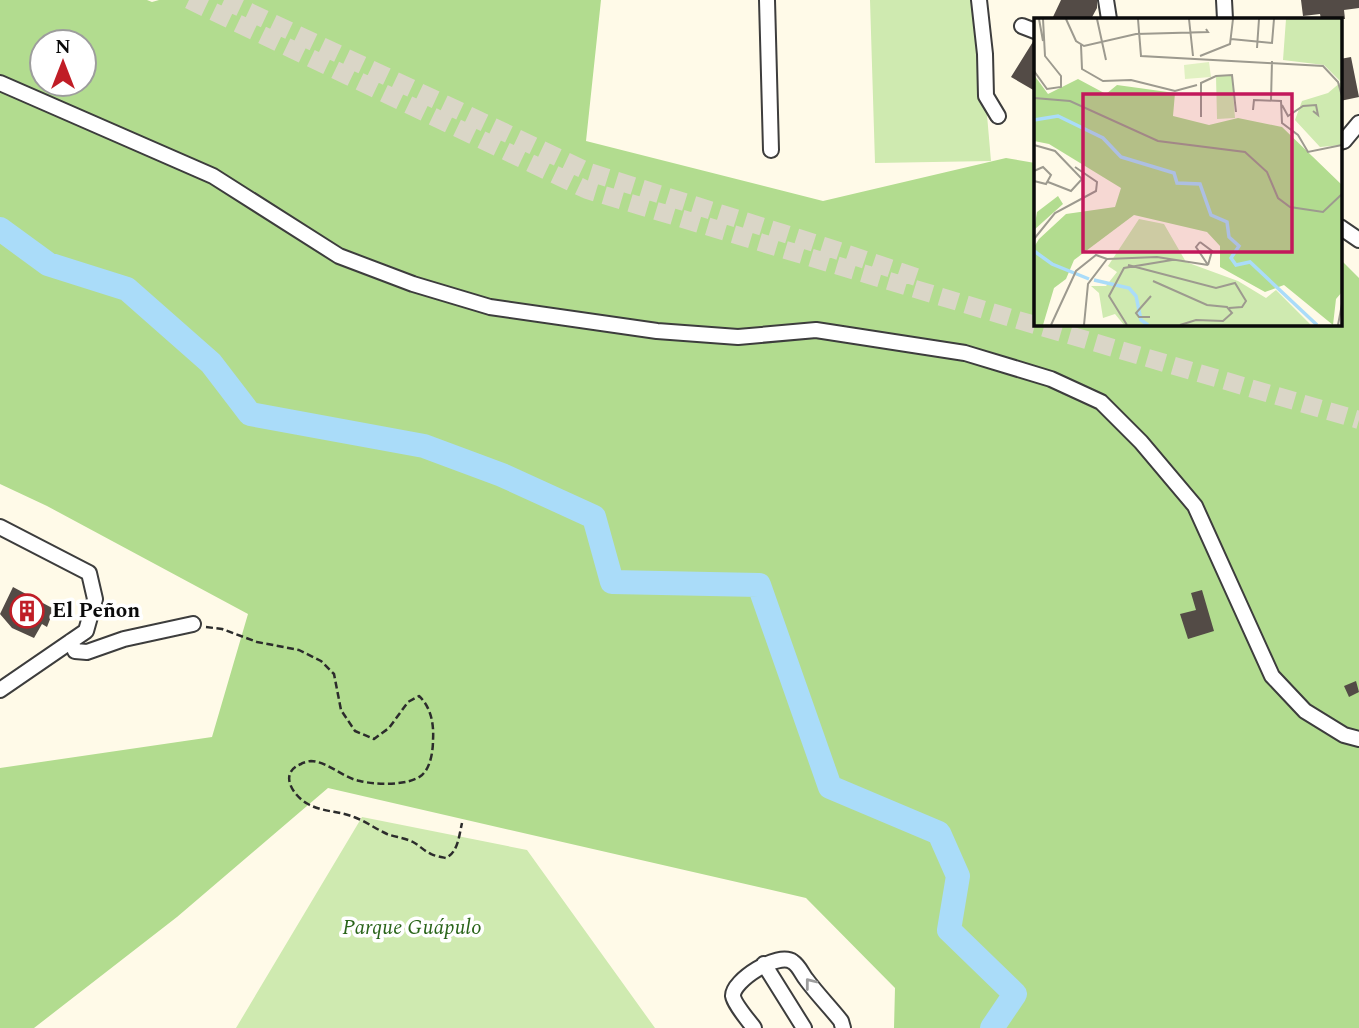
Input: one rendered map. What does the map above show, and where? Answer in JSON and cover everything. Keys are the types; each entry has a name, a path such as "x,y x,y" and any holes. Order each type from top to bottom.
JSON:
{"street":[{"path":"767,0 771,150"},
{"path":"979,0 986,96 998,116"},
{"path":"1106,0 1109,18"},
{"path":"1224,0 1225,18"},
{"path":"0,83 213,176 339,256 413,284 491,307 657,331 737,337 816,330 965,353 1051,379 1101,402 1141,442 1195,506 1272,676 1305,711 1344,736 1359,739"},
{"path":"1342,142 1359,123"},
{"path":"1342,227 1359,240"},
{"path":"0,690 86,631 95,599 89,573 2,525"},
{"path":"71,641 75,651 87,652 124,639 193,624"},
{"path":"754,1028 733,996 735,988 764,964 787,959 795,962 841,1021 843,1028"},
{"path":"764,964 804,1028"}],"path":[{"path":"193,624 222,629 257,642 299,650 321,661 334,674 341,710 355,731 374,739 389,728 408,702 419,696 425,702 434,732 429,764 422,774 404,783 359,781 328,766 310,761 297,765 290,772 289,784 295,795 316,808 353,816 446,858 452,855 456,848 462,823"}],"green space":[{"path":"0,0 601,0 586,141 823,201 1006,158 1034,163 1034,326 1342,326 1342,261 1359,278 1359,1028 894,1028 895,988 806,898 328,788 177,917 34,1028 0,1028 0,768 212,737 248,614 47,506 0,484"},
{"path":"870,0 977,0 991,161 875,163"},
{"name":"Parque Guápulo","path":"362,817 527,850 655,1028 236,1028"}],"building":[{"path":"1061,0 1097,0 1097,8 1092,18 1052,18"},
{"path":"1301,0 1359,0 1359,8 1344,10 1345,19 1321,18 1320,14 1303,16"},
{"path":"1034,40 1034,90 1011,77"},
{"path":"1351,57 1359,97 1342,101 1342,59"},
{"name":"El Peñon","path":"13,587 54,609 47,627 42,624 34,638 12,628 0,614"},
{"path":"1202,590 1214,631 1188,639 1180,614 1196,610 1191,593"},
{"path":"1356,681 1359,692 1349,697 1344,686"}],"waterway":[{"path":"0,229 48,264 127,289 211,363 250,414 424,446 502,475 594,517 612,582 759,585 830,787 939,833 958,876 949,930 1015,994 992,1028"}],"tunnel":[{"path":"189,0 587,190 1034,325"},
{"path":"224,0 589,172 919,278"},
{"path":"1038,326 1359,420"}],"place":[{"name":"El Peñon","path":"27,611"}]}
